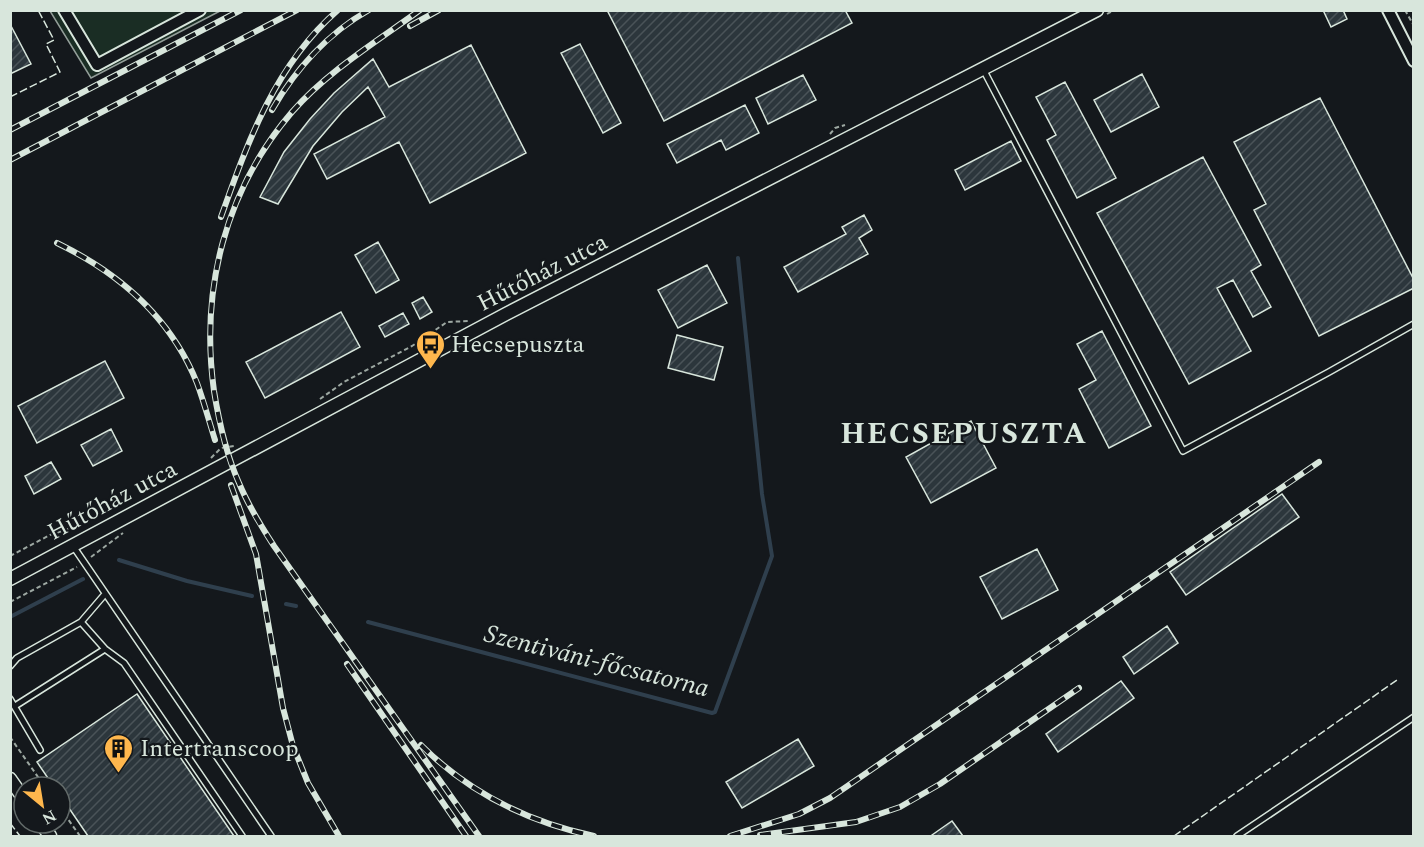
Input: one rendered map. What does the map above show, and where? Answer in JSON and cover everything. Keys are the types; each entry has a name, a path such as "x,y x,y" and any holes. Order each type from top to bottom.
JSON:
{"street":[{"path":"64,10 97,65 200,10"},
{"name":"Hűtőház utca","path":"10,579 506,314 1097,10"},
{"path":"1388,10 1413,61"}],"lane":[{"path":"983,69 1183,451 1413,324"},
{"path":"72,545 271,837"},
{"path":"10,666 17,658 81,622 105,594"},
{"path":"81,622 105,649 124,663 242,837"},
{"path":"15,706 105,649"},
{"path":"10,699 40,750"},
{"path":"1238,837 1413,717"}],"path":[{"path":"1406,10 1413,26"},
{"path":"10,737 37,775"}],"green space":[{"path":"50,11 220,11 91,78"}],"building":[{"path":"607,10 845,10 852,23 664,121"},
{"path":"1323,10 1343,10 1347,19 1331,27"},
{"path":"10,24 31,64 10,74"},
{"path":"580,44 621,123 603,133 561,53"},
{"path":"471,45 526,153 430,203 399,142 327,179 314,154 385,117 368,87 342,112 313,146 278,204 260,197 284,152 310,119 334,93 373,59 389,87"},
{"path":"1142,74 1159,107 1111,132 1094,100"},
{"path":"803,75 816,100 768,124 756,98"},
{"path":"1065,82 1116,178 1077,198 1047,140 1056,135 1036,97"},
{"path":"1320,98 1414,280 1414,288 1319,336 1254,210 1266,204 1234,142"},
{"path":"745,105 759,133 726,150 721,140 677,163 667,144"},
{"path":"1011,141 1021,161 965,190 955,170"},
{"path":"1203,157 1261,265 1251,271 1271,307 1253,317 1233,280 1217,288 1251,351 1189,384 1097,213"},
{"path":"864,215 872,230 859,238 868,254 798,292 784,267 846,234 842,227"},
{"path":"378,242 399,280 376,293 355,255"},
{"path":"707,265 727,303 678,328 658,290"},
{"path":"423,297 432,312 420,319 412,303"},
{"path":"341,312 360,347 265,398 246,362"},
{"path":"403,313 409,324 385,337 379,326"},
{"path":"1102,331 1151,426 1109,448 1079,389 1096,380 1077,344"},
{"path":"677,335 723,347 714,380 668,368"},
{"path":"105,361 124,398 37,443 18,406"},
{"path":"971,421 996,468 931,503 906,457"},
{"path":"111,429 122,451 93,466 81,445"},
{"path":"51,462 61,479 34,494 25,476"},
{"path":"1282,494 1299,517 1186,595 1170,572"},
{"path":"1037,549 1058,590 1002,619 980,577"},
{"path":"1167,626 1178,643 1134,674 1123,657"},
{"path":"1121,681 1134,698 1058,752 1046,734"},
{"name":"Intertranscoop","path":"137,694 234,836 88,836 72,813 72,775 46,775 37,762"},
{"path":"798,739 814,766 742,808 726,782"},
{"path":"952,821 963,836 932,835"}],"waterway":[{"name":"Szentiváni-főcsatorna","path":"368,622 715,712 772,556 762,494 738,258"},
{"name":"Szentiváni-főcsatorna","path":"119,560 187,581 252,596"},
{"name":"Szentiváni-főcsatorna","path":"10,617 83,579"},
{"name":"Szentiváni-főcsatorna","path":"286,604 296,606"}],"railway":[{"path":"10,130 241,10"},
{"path":"10,160 297,10"},
{"path":"221,217 253,133 280,80 316,32 338,10"},
{"path":"272,110 291,81 326,41 369,10"},
{"path":"420,10 321,83 292,112 269,142 234,208 223,243 215,279 211,316 211,353 214,391 223,438 234,472 255,515 274,546 479,836"},
{"path":"410,26 439,10"},
{"path":"57,243 80,255 122,283 158,318 173,338 197,383 215,440"},
{"path":"730,836 799,814 830,798 1319,462"},
{"path":"231,485 256,554 283,708 293,746 308,783 339,836"},
{"path":"347,664 466,836"},
{"path":"760,835 856,822 900,807 940,784 1079,688"},
{"path":"421,745 459,778 501,803 546,823 594,836"}],"fence":[{"path":"10,97 60,72 46,44 54,40 38,10"},
{"path":"1174,836 1397,680"},
{"path":"10,823 20,836"}],"place":[{"name":"Hecsepuszta","path":"430,370"},
{"name":"Intertranscoop","path":"119,774"}],"district":[{"name":"HECSEPUSZTA","path":"964,433"}]}
